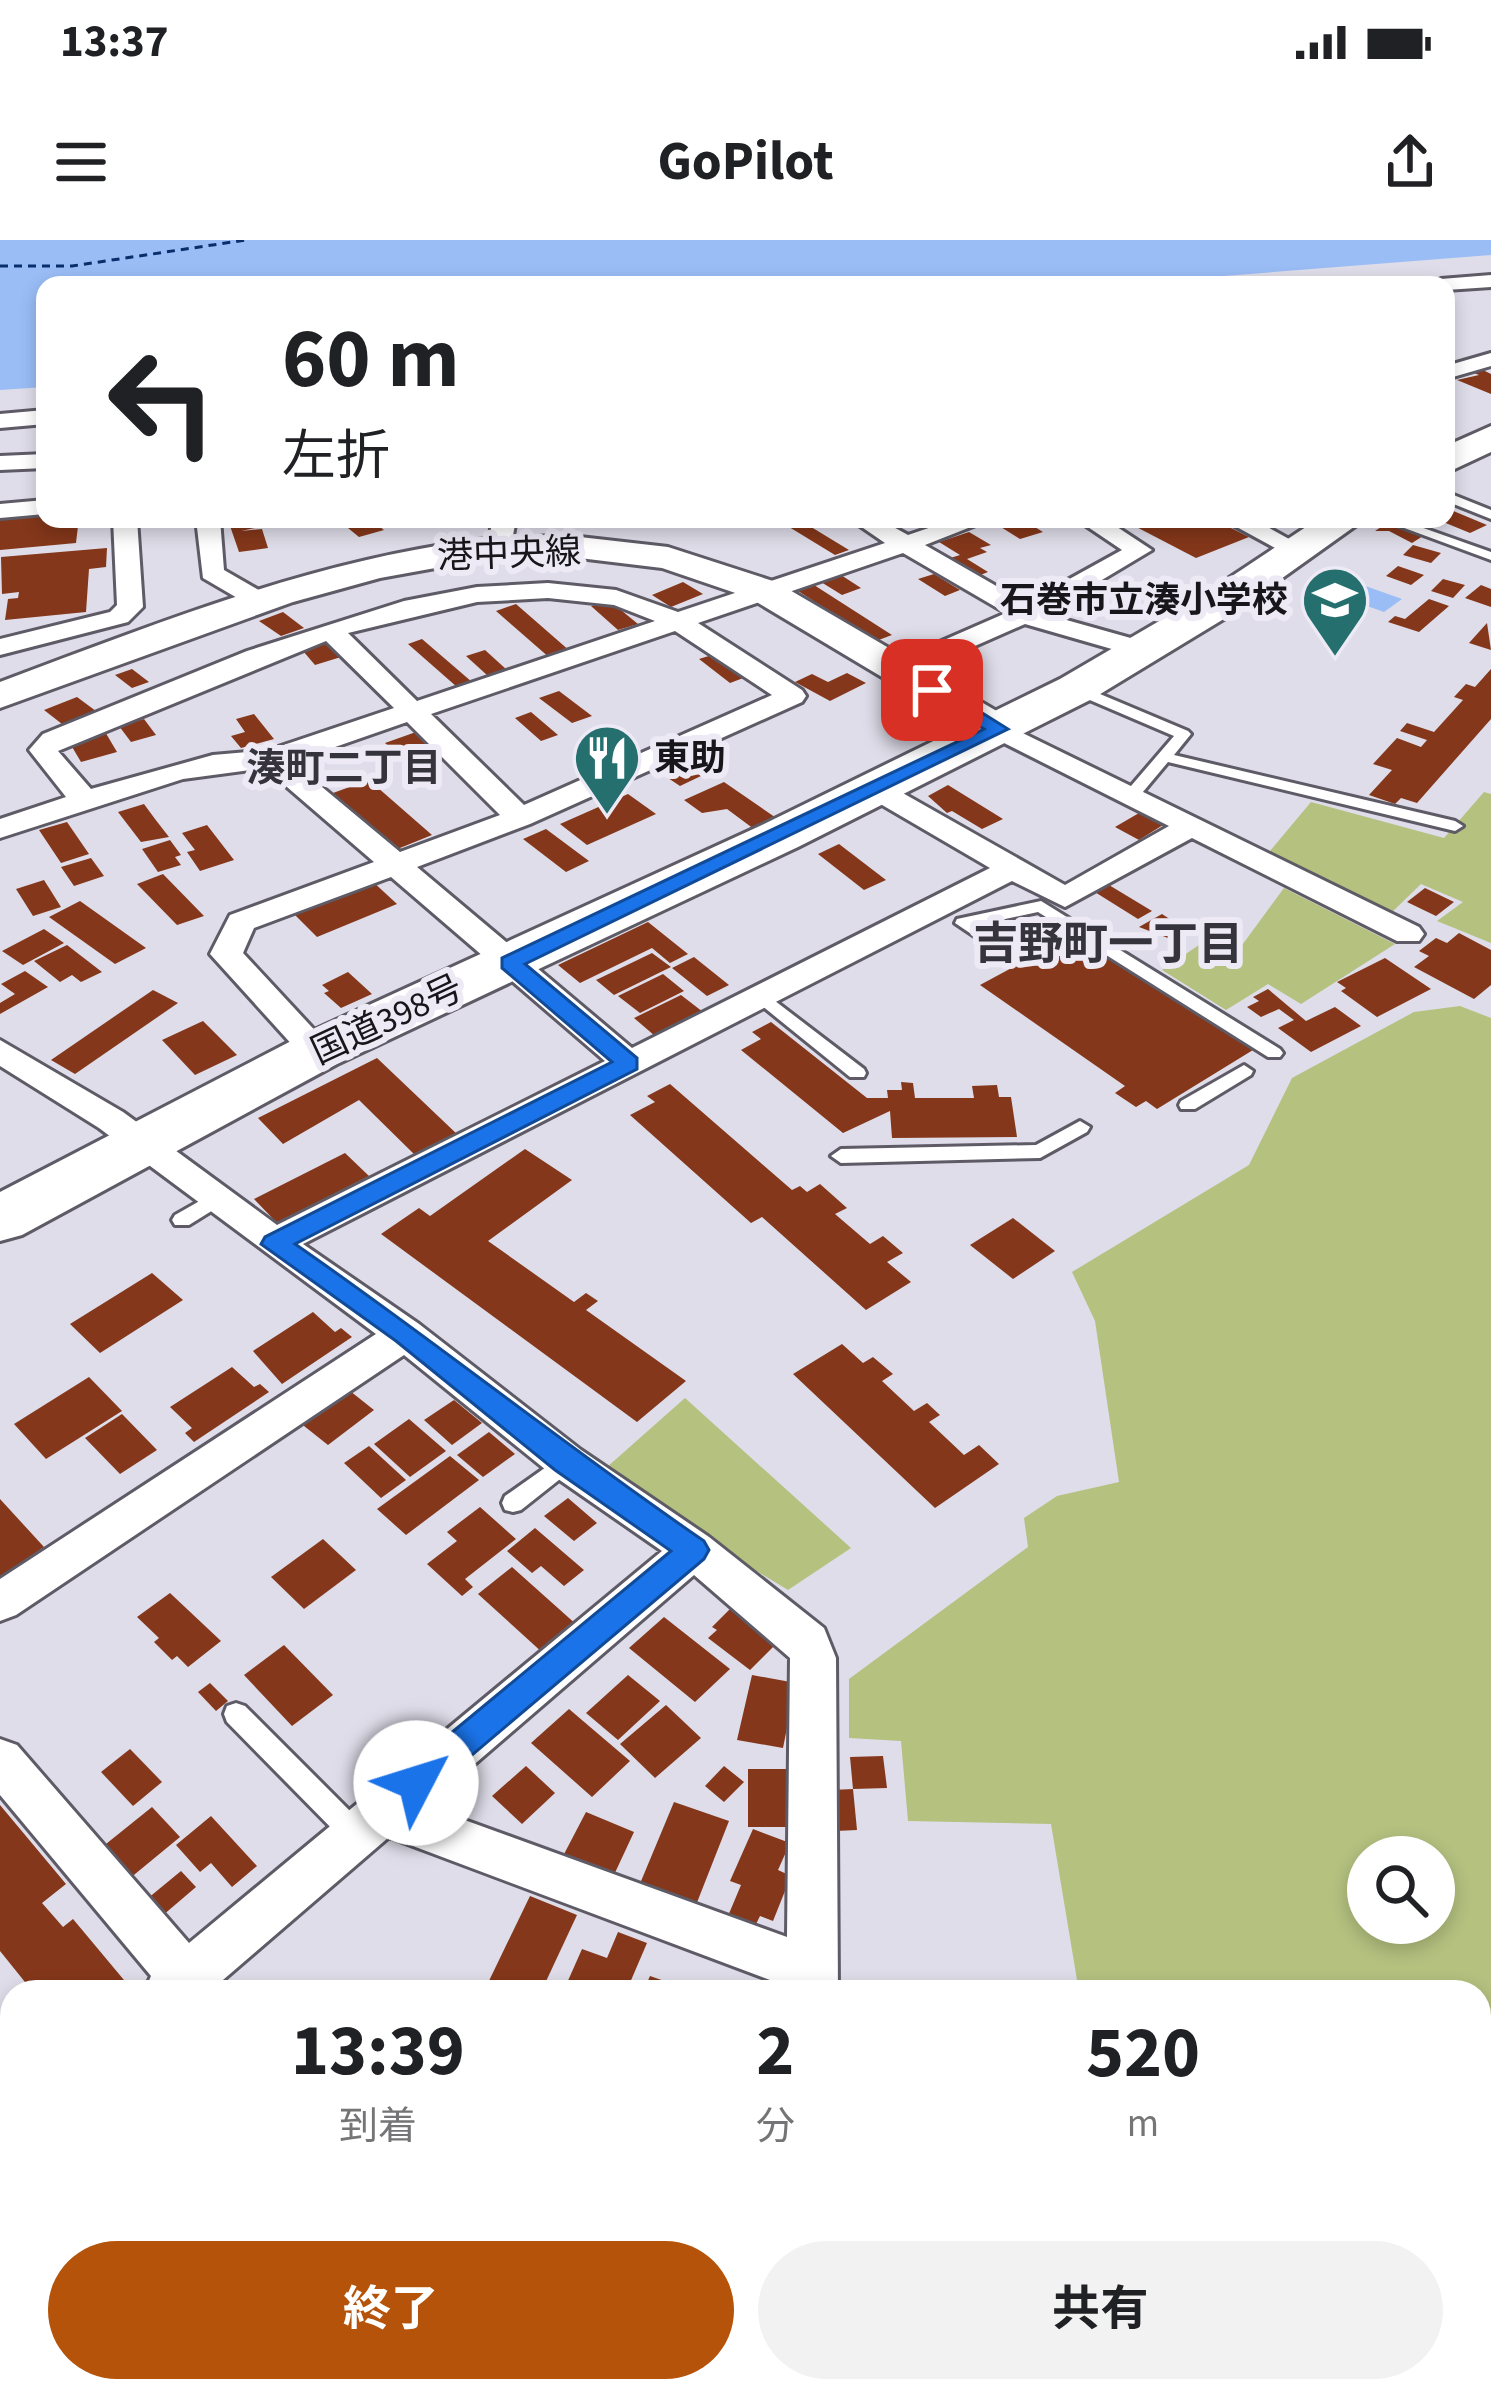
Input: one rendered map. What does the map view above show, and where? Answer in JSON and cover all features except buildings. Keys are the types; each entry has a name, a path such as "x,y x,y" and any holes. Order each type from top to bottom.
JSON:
{"highway":[{"path":"1455,455 1491,437"},
{"name":"国道398号","path":"0,1219 317,1051 875,789 1076,689 1331,528"}],"street":[{"path":"1455,284 1491,281"},
{"path":"0,422 36,418"},
{"path":"0,463 36,461"},
{"path":"0,511 36,508"},
{"path":"0,646 119,617 130,607 126,528"},
{"path":"209,528 212,573 260,601"},
{"path":"876,528 1056,629 1143,650"},
{"path":"0,829 250,757 272,759 418,714 951,528"},
{"path":"898,670 1026,614 1140,550 1103,528"},
{"path":"1252,528 1297,550"},
{"name":"港中央線","path":"0,696 260,601 502,533 651,557 764,590 998,729"},
{"path":"86,802 43,750 52,740 407,605 523,593 615,597 674,622 792,696 520,818 242,922 226,954 317,1051"},
{"path":"332,632 520,818"},
{"path":"998,729 1408,934"},
{"path":"272,759 628,1064"},
{"path":"875,789 1065,898 1189,826"},
{"path":"274,1244 1013,869"},
{"path":"3,1057 143,1143 219,1197 274,1244 405,1334 566,1462 694,1550 808,1642 813,1658 812,1980"},
{"path":"0,1602 405,1334"},
{"path":"191,1980 368,1823 694,1550"},
{"path":"0,1760 177,1980"},
{"path":"368,1823 806,1980"}],"lane":[{"path":"1455,500 1491,515"},
{"path":"1412,528 1491,556"},
{"path":"1076,689 1183,734 1131,796"},
{"path":"1165,758 1455,826"},
{"path":"1010,955 964,923 1041,906 1274,1053"},
{"path":"762,997 857,1073"},
{"path":"1189,1105 1244,1071"},
{"path":"841,1156 1040,1150 1080,1127"},
{"path":"182,1220 219,1197"},
{"path":"513,1504 566,1462"},
{"path":"236,1714 368,1823"}],"green space":[{"path":"1484,792 1491,794 1491,943 1437,921 1463,902 1421,884 1387,917 1265,857 1311,802 1444,838"},
{"path":"1284,888 1395,944 1301,1004 1268,984 1226,1010 1162,970 1199,945 1229,963"},
{"path":"1460,1006 1491,1018 1491,1980 1077,1980 1051,1824 908,1821 901,1741 849,1738 849,1679 1028,1547 1024,1518 1057,1496 1119,1482 1095,1321 1072,1272 1249,1165 1292,1078 1414,1012"},
{"path":"685,1398 851,1548 788,1590 707,1541 606,1468"}],"water":[{"path":"0,240 1491,240 1491,255 1224,276 36,276 36,388 0,390"},
{"path":"1328,573 1402,599 1384,612 1311,586"}],"ferry route":[{"path":"0,266 72,266 246,240"}],"place":[{"name":"石巻市立湊小学校","path":"1335,659"},
{"name":"東助","path":"607,817"}],"district":[{"name":"湊町二丁目","path":"344,769"},
{"name":"吉野町一丁目","path":"1108,945"}],"route":[{"path":"416,1783 694,1550 566,1462 405,1334 274,1244 628,1064 510,963 998,729 932,690"}]}
